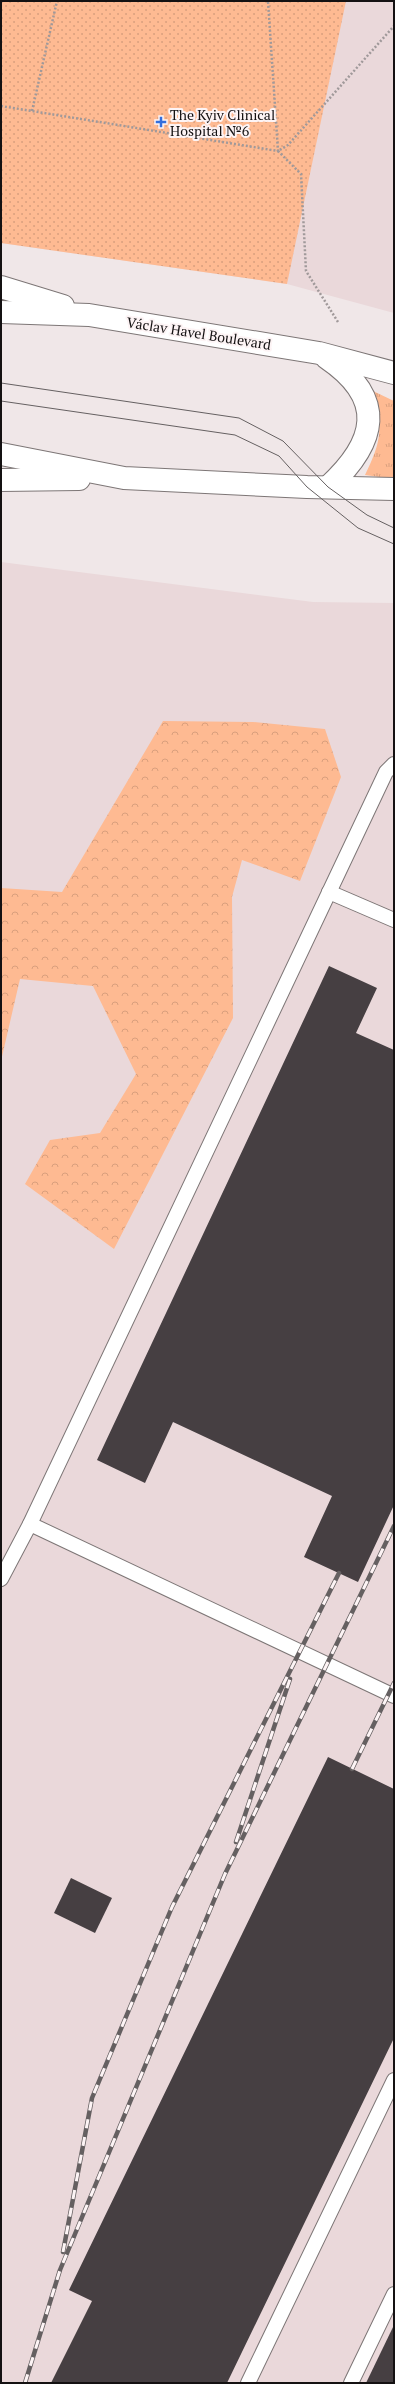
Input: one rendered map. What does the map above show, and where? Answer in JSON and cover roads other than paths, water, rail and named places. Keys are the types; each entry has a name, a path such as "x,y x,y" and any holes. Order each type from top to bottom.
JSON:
{"main road":[{"path":"1,287 89,314"},
{"name":"Václav Havel Boulevard","path":"1,312 89,314 319,353 394,373"},
{"path":"319,353 335,364 354,383 360,391 368,415 366,438 359,452 347,469 328,486"},
{"path":"1,454 124,478"},
{"path":"1,480 124,478 394,488"}],"lane":[{"path":"1,1579 30,1524 386,772 394,764"},
{"path":"329,892 394,920"},
{"path":"30,1524 394,1696"},
{"path":"248,2383 394,2080"},
{"path":"351,2383 394,2294"}],"tram line":[{"path":"1,383 239,418 283,441 328,487 367,515 394,528"},
{"path":"1,401 235,435 279,456 307,487 358,528 394,544"}],"railway":[{"path":"25,2383 60,2270 225,1874 394,1526"},
{"path":"63,2252 92,2098 172,1907 339,1573"},
{"path":"236,1842 290,1679"},
{"path":"352,1769 394,1683"}],"place":[{"name":"The Kyiv Clinical Hospital №6","path":"161,122"}]}
